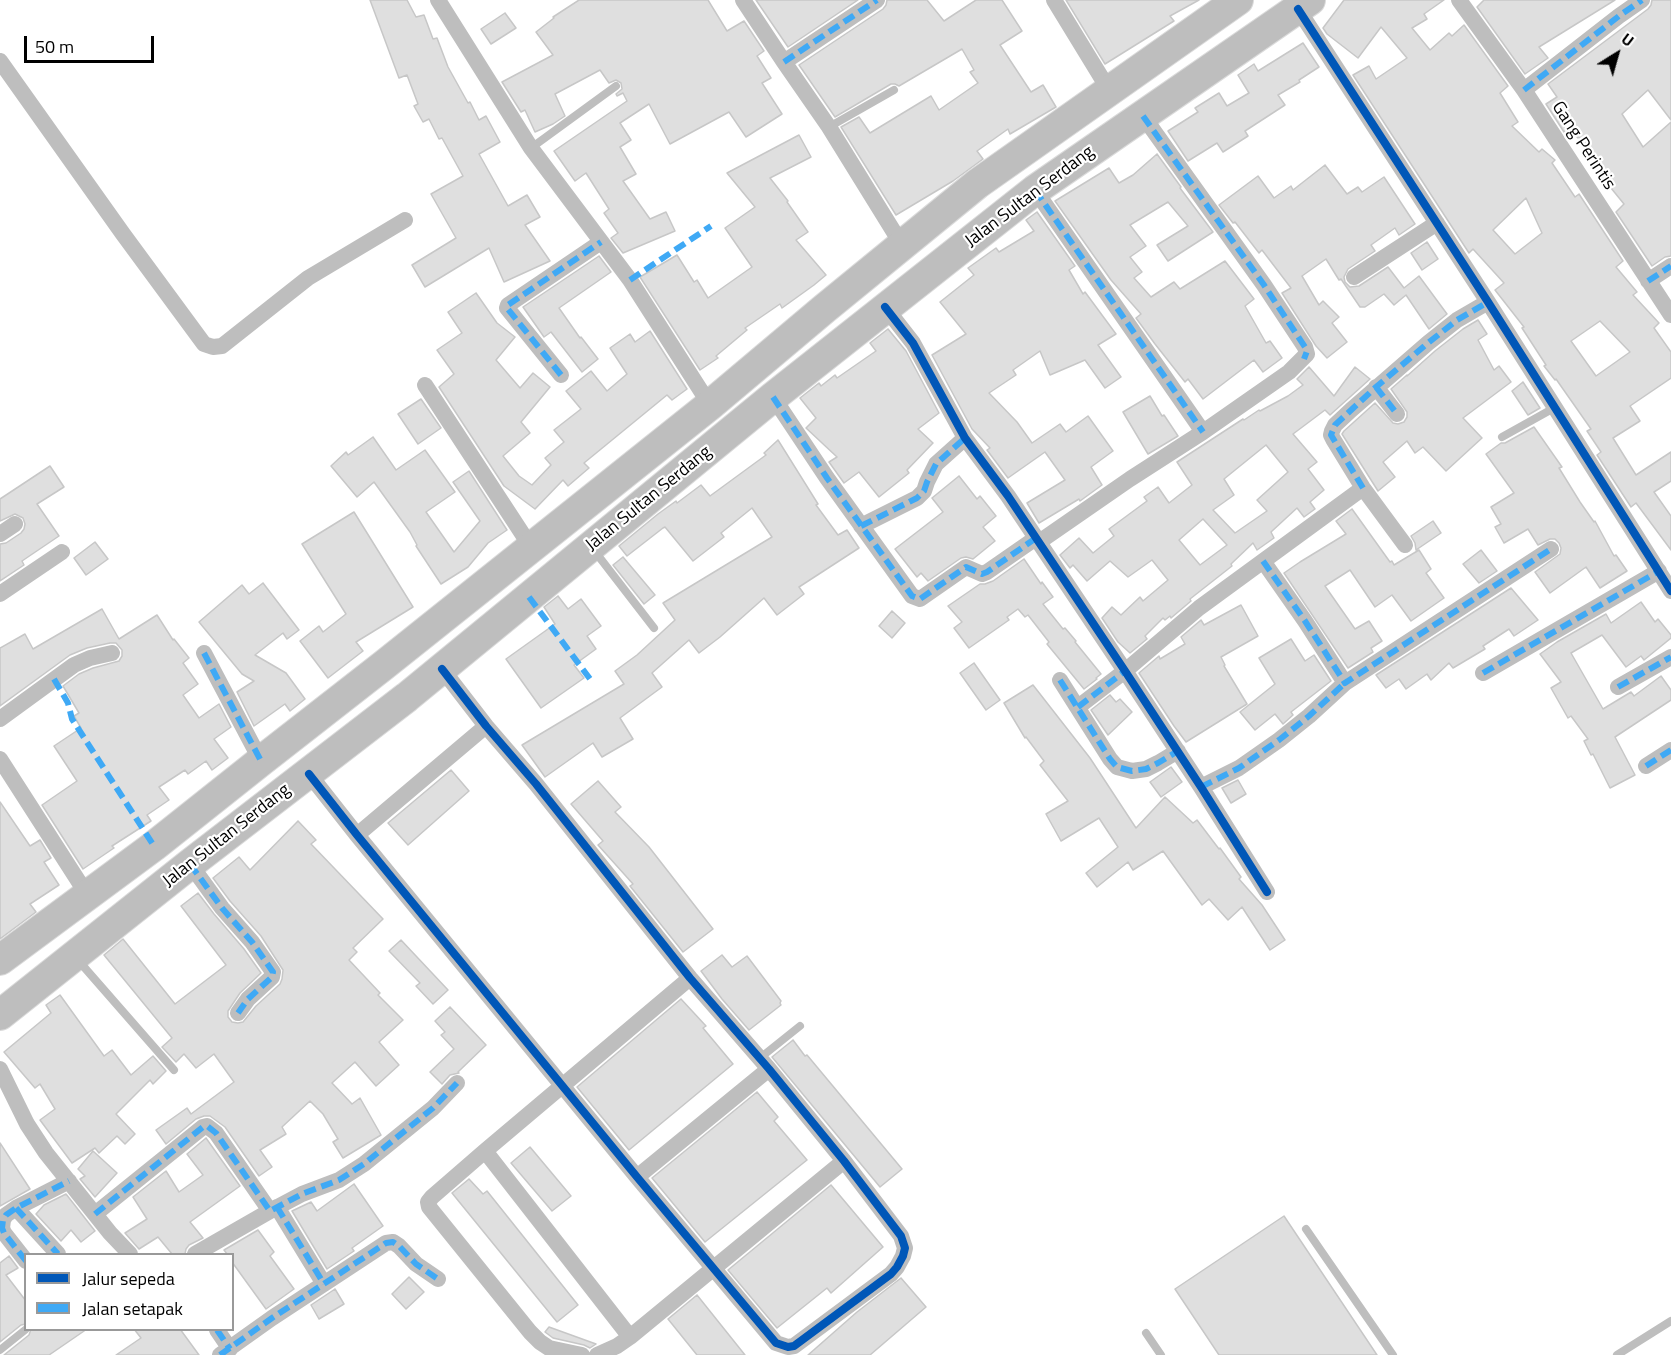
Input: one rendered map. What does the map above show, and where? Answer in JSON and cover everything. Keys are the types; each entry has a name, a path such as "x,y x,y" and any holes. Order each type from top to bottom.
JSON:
{"highway":[{"name":"Jalan Sultan Serdang","path":"0,960 154,846 384,665 710,405 976,184 1238,0"},
{"name":"Jalan Sultan Serdang","path":"0,1015 190,864 407,697 773,397 1035,190 1304,4"},
{"path":"384,665 407,697"}],"street":[{"path":"438,0 531,148 630,280 710,405"},
{"path":"743,0 829,127 902,245"},
{"path":"784,62 877,0"},
{"path":"1053,0 1109,90"},
{"name":"Gang Perintis","path":"1460,0 1524,90 1671,315"},
{"path":"1524,90 1619,15 1642,0"},
{"path":"1304,4 1437,223 1671,591"},
{"path":"0,62 204,344 213,347 222,346 308,278 405,220"},
{"path":"773,397 912,596 920,598 966,567 982,574 987,572 1203,432 1289,372 1304,358 1307,351 1264,285 1143,116"},
{"path":"1035,190 1203,432"},
{"path":"1353,277 1437,223"},
{"path":"561,375 507,308 508,305 601,242"},
{"path":"1648,281 1671,266"},
{"path":"1405,545 1363,488 1331,435 1335,425 1376,387 1450,326 1488,302"},
{"path":"885,307 914,343 965,438 1008,496 1125,671 1267,892"},
{"path":"425,385 531,547"},
{"path":"1376,387 1397,414"},
{"path":"861,526 917,498 924,490 936,464 965,438"},
{"path":"1077,707 1125,671 1199,608 1363,488"},
{"path":"0,534 15,524"},
{"path":"1201,787 1239,768 1309,716 1345,683 1551,549"},
{"path":"0,594 62,552"},
{"path":"1263,561 1345,683"},
{"path":"1483,673 1659,571"},
{"path":"0,719 74,665 90,658 112,653"},
{"path":"204,653 261,761"},
{"path":"1618,687 1671,657"},
{"path":"309,774 637,1177 776,1343 788,1347 794,1346 891,1274 903,1256 905,1248 902,1236 844,1161 690,978 442,669"},
{"path":"1060,680 1117,767 1132,771 1146,769 1178,751"},
{"path":"357,835 486,726"},
{"path":"1646,766 1671,750"},
{"path":"0,759 88,896"},
{"path":"190,864 273,972 272,976 248,999 238,1013"},
{"path":"582,1355 549,1348 540,1342 429,1207 428,1202 690,978"},
{"path":"637,1177 764,1064"},
{"path":"0,1069 27,1124 46,1153 110,1233 129,1253"},
{"path":"197,1253 273,1209 302,1194 339,1180 364,1164 433,1108 457,1083"},
{"path":"96,1214 207,1126 216,1133 273,1209 324,1284"},
{"path":"485,1151 630,1337"},
{"path":"597,1355 630,1337 844,1161"},
{"path":"24,1259 3,1233 2,1228 6,1215 69,1181"},
{"path":"16,1208 57,1253"},
{"path":"218,1331 225,1352 272,1318 386,1243 393,1242 399,1245 416,1264 438,1279"}],"lane":[{"path":"531,148 616,86"},
{"path":"829,127 894,90"},
{"path":"1502,437 1554,408"},
{"path":"591,547 654,628"},
{"path":"75,957 174,1070"},
{"path":"764,1064 800,1026"},
{"path":"1306,1229 1393,1355"},
{"path":"1617,1355 1671,1321"},
{"path":"0,1350 24,1331"},
{"path":"1146,1333 1161,1355"}],"building":[{"path":"370,0 407,0 416,17 424,15 433,39 437,38 448,67 468,103 470,102 479,120 486,116 500,142 479,154 508,206 527,195 540,217 525,225 550,261 504,282 489,248 425,287 412,265 456,238 431,194 463,176 429,119 423,122 414,106 418,104 407,75 399,78"},
{"path":"579,0 708,0 727,31 744,21 764,51 757,56 771,78 762,83 782,114 746,137 729,112 670,144 649,104 620,123 631,140 620,147 636,174 623,181 650,219 666,212 675,231 623,253 611,238 618,233 604,213 609,209 586,173 575,181 554,151 627,101 623,93 617,96 616,94 622,89 621,83 616,80 609,83 600,70 555,94 565,116 535,132 525,110 521,112 502,82 553,55 536,32 553,17"},
{"path":"756,0 858,0 788,47"},
{"path":"887,0 927,0 944,21 976,0 1002,0 1022,31 1000,45 1031,92 1043,85 1056,107 1010,134 1008,129 977,151 983,159 953,181 896,215 841,127 859,117 870,133 931,96 939,110 978,83 970,72 974,70 962,49 899,86 891,84 835,117 799,65 883,9"},
{"path":"1066,0 1199,0 1170,16 1174,21 1105,64"},
{"path":"1344,0 1444,0 1424,14 1427,19 1412,28 1430,50 1449,33 1452,36 1464,25 1508,86 1500,93 1518,122 1512,126 1539,152 1542,149 1555,160 1552,163 1575,197 1579,194 1623,261 1616,267 1637,292 1633,295 1659,323 1654,328 1671,352 1671,378 1630,406 1640,421 1613,438 1636,475 1671,452 1671,481 1654,492 1671,516 1671,550 1636,503 1631,507 1597,455 1601,452 1587,431 1591,429 1556,379 1544,366 1546,365 1522,328 1524,327 1495,290 1504,283 1473,249 1469,253 1353,75 1369,66 1376,79 1407,58 1381,27 1358,58 1327,34 1323,28","holes":["1526,198 1542,233 1515,254 1493,230","1600,321 1630,352 1596,376 1571,341"]},
{"path":"1484,0 1615,0 1539,47 1548,58 1525,74 1477,7"},
{"path":"1652,0 1671,0 1671,120 1648,90 1622,114 1643,147 1671,122 1671,256 1665,257 1652,266 1616,212 1624,204 1602,177 1605,175 1579,137 1569,128 1564,132 1546,104 1557,97 1548,84 1648,9"},
{"path":"505,13 516,28 491,44 481,29"},
{"path":"1303,43 1319,67 1278,95 1285,105 1245,131 1248,136 1223,152 1217,143 1188,161 1168,131 1198,112 1195,108 1219,93 1227,106 1249,93 1238,75 1254,64 1258,71"},
{"path":"799,135 811,157 770,178 808,232 796,240 826,275 782,308 780,304 745,328 747,330 716,356 718,358 700,370 640,277 677,255 694,282 697,280 708,298 752,267 725,228 755,207 727,173"},
{"path":"1157,154 1213,232 1168,261 1157,245 1188,226 1168,202 1130,225 1146,246 1130,257 1142,272 1134,278 1151,297 1174,282 1180,289 1225,261 1254,299 1245,306 1266,343 1270,341 1282,358 1263,372 1254,360 1203,399 1188,379 1185,382 1155,344 1136,318 1141,314 1111,280 1055,201 1109,168 1119,183 1133,175"},
{"path":"1325,165 1347,194 1358,187 1362,192 1384,177 1415,224 1399,235 1395,228 1371,245 1375,251 1348,269 1344,277 1345,282 1350,287 1359,286 1388,267 1404,288 1419,276 1447,314 1429,329 1406,295 1394,305 1384,294 1365,307 1360,307 1326,259 1302,276 1319,305 1323,301 1339,317 1332,323 1347,342 1327,358 1316,346 1282,293 1291,288 1262,250 1259,253 1219,205 1258,176 1274,198 1291,186 1293,190"},
{"path":"1037,212 1075,266 1069,270 1083,294 1085,292 1116,334 1098,345 1121,377 1105,388 1085,360 1050,375 1040,351 1013,370 1016,375 989,393 1017,422 1032,443 1060,424 1066,432 1088,416 1113,451 1091,467 1102,485 1080,501 1079,499 1039,523 1027,503 1065,480 1045,452 1008,478 987,450 990,448 972,429 932,355 966,334 940,302 974,275 968,268 996,248 999,252 1034,231 1026,220"},
{"path":"1427,242 1438,259 1422,270 1411,253"},
{"path":"599,256 611,272 559,308 598,359 582,372 551,332 544,337 523,307"},
{"path":"476,293 497,323 515,337 496,360 520,388 533,373 550,387 521,422 530,433 503,456 519,476 532,485 551,465 545,458 564,442 554,430 581,409 566,391 591,371 607,391 627,374 610,348 630,334 635,342 650,331 687,389 672,400 667,395 584,463 589,468 568,486 563,480 535,509 504,486 439,387 454,374 437,350 462,333 448,312"},
{"path":"1478,320 1487,334 1478,340 1494,370 1499,366 1511,382 1463,418 1482,438 1446,471 1423,447 1415,453 1407,441 1383,462 1395,477 1378,491 1342,434 1375,403 1393,423 1404,422 1407,412 1391,389 1435,351"},
{"path":"888,329 906,351 939,413 918,429 933,443 907,470 909,473 879,497 859,472 844,483 829,462 837,457 806,428 816,418 800,398 819,383 821,386 835,375 837,378 876,351 870,343"},
{"path":"1309,367 1334,396 1355,367 1370,379 1330,415 1325,410 1293,434 1317,462 1308,469 1324,490 1310,502 1315,509 1304,517 1297,508 1271,532 1274,538 1257,550 1253,543 1231,564 1232,566 1190,599 1191,601 1171,618 1170,616 1165,620 1163,618 1145,636 1147,639 1130,653 1118,642 1102,618 1112,607 1121,615 1140,597 1143,601 1168,580 1152,560 1128,577 1110,561 1087,581 1073,565 1070,568 1060,555 1079,538 1093,553 1114,536 1109,529 1147,501 1144,497 1158,487 1169,503 1192,485 1177,462 1243,419 1288,396 1303,385 1297,379","holes":["1266,445 1288,472 1257,500 1267,511 1235,533 1213,510 1234,495 1224,479","1203,519 1227,545 1200,565 1179,540"]},
{"path":"1523,382 1540,408 1528,415 1512,391"},
{"path":"1150,396 1178,436 1148,454 1123,412"},
{"path":"421,399 441,428 418,444 398,414"},
{"path":"1534,427 1562,467 1559,468 1595,521 1614,556 1616,555 1627,571 1600,588 1586,567 1550,593 1535,572 1560,554 1559,543 1555,539 1550,539 1538,545 1528,529 1504,543 1495,527 1501,524 1491,507 1514,493 1486,454 1501,443"},
{"path":"373,437 396,470 425,450 455,492 426,512 454,552 480,521 453,482 469,471 507,530 488,543 468,567 441,584 416,546 410,532 374,482 357,497 331,466 346,452 348,455"},
{"path":"778,440 818,504 816,505 838,535 847,530 859,548 799,587 804,594 777,615 764,598 699,653 689,640 652,673 662,687 620,718 633,739 602,757 593,743 545,777 522,745 624,684 615,671 637,655 675,620 663,603 772,537 752,508 721,533 724,537 693,561 665,527 627,556 619,546 658,514 701,485 710,496 766,455 764,453"},
{"path":"50,466 64,487 37,504 59,536 22,561 24,565 0,581 0,544 6,543 21,533 25,524 23,518 15,514 0,521 0,499"},
{"path":"959,476 977,499 980,496 996,516 983,527 995,541 973,559 961,558 928,581 921,573 917,577 895,549 943,512 932,498"},
{"path":"1352,509 1394,565 1419,550 1431,569 1426,573 1444,598 1411,621 1392,595 1375,607 1350,570 1325,586 1355,629 1369,621 1382,641 1371,648 1373,652 1348,668 1284,573 1346,534 1336,521"},
{"path":"354,512 413,607 356,642 363,651 328,678 300,641 319,626 323,632 346,614 302,544"},
{"path":"1433,521 1441,533 1416,550 1411,536"},
{"path":"95,542 108,559 86,575 74,558"},
{"path":"1481,550 1497,571 1479,583 1463,564"},
{"path":"623,557 655,595 644,604 613,565"},
{"path":"1024,559 1053,597 1043,604 1076,641 1101,674 1084,689 1047,644 1049,642 1028,615 1025,617 1018,609 1007,617 1009,620 969,648 954,628 962,622 948,606 980,584 993,581"},
{"path":"263,583 299,630 287,639 283,633 255,655 286,673 305,699 290,711 285,704 254,726 237,692 254,681 242,674 199,622 242,585 249,594"},
{"path":"1511,588 1538,620 1514,636 1509,629 1483,646 1485,649 1453,668 1449,663 1431,680 1427,674 1406,689 1399,679 1386,688 1376,675"},
{"path":"558,596 568,609 581,599 601,626 587,636 596,649 574,665 584,678 541,708 506,659 555,624 544,607"},
{"path":"1641,602 1655,622 1658,619 1671,635 1671,638 1644,660 1641,656 1626,667 1602,635 1571,653 1603,709 1631,692 1634,696 1661,676 1671,690 1671,700 1615,737 1635,775 1610,788 1584,741 1588,739 1571,716 1568,718 1551,688 1561,682 1540,654 1606,614 1611,623"},
{"path":"1241,605 1258,636 1221,657 1247,704 1186,742 1139,673 1159,656 1160,659 1185,644 1181,637 1201,620 1204,625"},
{"path":"102,609 119,639 157,615 173,640 189,658 183,663 198,684 183,695 199,718 219,704 231,727 214,739 228,758 212,770 206,761 188,774 185,770 159,787 169,800 147,815 151,821 112,846 114,848 83,869 42,805 77,781 54,746 81,728 74,716 79,713 63,686 79,674 119,661 122,650 116,643 110,643 87,648 70,655 0,706 0,648 25,634 33,649"},
{"path":"892,611 905,623 892,638 879,626"},
{"path":"1291,639 1305,661 1314,655 1331,681 1291,712 1293,715 1283,724 1275,714 1255,730 1240,712 1275,684 1259,658"},
{"path":"974,663 1000,700 986,710 960,673"},
{"path":"1033,685 1090,758 1136,828 1165,797 1193,823 1197,820 1241,877 1239,879 1262,905 1285,940 1270,950 1242,907 1228,920 1209,899 1202,905 1163,851 1133,870 1128,862 1097,887 1086,873 1118,847 1099,818 1061,841 1046,814 1068,801 1040,765 1044,761 1025,738 1004,703"},
{"path":"1110,695 1116,702 1120,699 1132,712 1108,735 1091,710"},
{"path":"1171,767 1182,782 1161,797 1150,782"},
{"path":"451,770 469,791 408,845 388,823"},
{"path":"1238,780 1246,794 1231,803 1222,788"},
{"path":"598,781 621,807 615,812 649,847 713,929 683,952 630,886 633,884 598,845 603,841 571,804"},
{"path":"0,802 30,846 40,840 51,858 44,862 59,885 30,904 36,912 0,939"},
{"path":"298,821 316,840 311,844 383,919 353,948 357,952 349,960 380,993 378,995 403,1020 379,1042 399,1065 376,1086 355,1062 332,1083 352,1104 360,1098 381,1135 343,1158 333,1142 338,1139 323,1114 310,1101 282,1127 286,1134 260,1150 272,1167 259,1176 225,1127 210,1116 196,1119 166,1144 156,1130 187,1108 191,1114 234,1082 214,1054 196,1068 184,1054 176,1062 162,1047 172,1038 104,955 123,939 175,1004 226,965 181,906 198,893 261,973 240,993 228,1011 228,1017 232,1022 243,1022 256,1006 280,984 283,970 261,936 213,878 239,857 250,870"},
{"path":"401,940 448,990 433,1004 416,986 420,983 389,951"},
{"path":"722,955 732,967 747,956 781,1001 781,1005 749,1030 701,971"},
{"path":"60,995 104,1056 112,1050 131,1075 153,1056 166,1071 153,1084 150,1080 116,1114 135,1134 125,1144 117,1136 99,1153 95,1148 72,1163 40,1120 55,1109 40,1084 35,1088 4,1052 51,1013 46,1005"},
{"path":"681,999 706,1026 703,1028 733,1064 629,1150 577,1087"},
{"path":"450,1007 486,1045 459,1073 450,1075 442,1084 430,1072 454,1049 441,1035 445,1032 435,1021"},
{"path":"793,1040 902,1169 880,1187 772,1057"},
{"path":"757,1092 778,1117 774,1121 807,1160 705,1242 652,1178"},
{"path":"206,1138 240,1186 190,1222 203,1238 189,1245 185,1253 171,1253 158,1237 139,1249 125,1233 147,1219 133,1197 166,1171 179,1192 203,1175 187,1154"},
{"path":"0,1143 30,1189 0,1206"},
{"path":"530,1147 571,1196 552,1211 511,1163"},
{"path":"93,1151 117,1173 95,1197 80,1179 85,1176 78,1169"},
{"path":"469,1179 483,1194 487,1191 578,1305 557,1322 452,1193"},
{"path":"354,1184 383,1226 352,1248 354,1251 327,1269 292,1211 311,1202 317,1211"},
{"path":"831,1185 883,1247 831,1293 827,1288 777,1328 728,1270"},
{"path":"66,1194 95,1231 81,1242 71,1230 61,1241 36,1214 44,1205"},
{"path":"1284,1216 1377,1355 1219,1355 1175,1289"},
{"path":"258,1230 274,1252 270,1256 294,1289 266,1309 234,1265 234,1253 226,1253 224,1250"},
{"path":"9,1256 18,1268 6,1275 24,1298 24,1324 0,1342 0,1263"},
{"path":"409,1277 424,1292 406,1309 392,1294"},
{"path":"901,1278 926,1307 870,1355 808,1355 857,1312"},
{"path":"335,1289 344,1304 319,1319 311,1305"},
{"path":"697,1295 745,1355 697,1355 668,1319"},
{"path":"549,1327 596,1344 590,1348 553,1338 545,1332"},
{"path":"30,1331 84,1331 49,1355 4,1355 29,1335"},
{"path":"136,1331 181,1331 199,1355 116,1355 141,1338"}],"marked path":[{"path":"784,62 877,0"},
{"path":"1524,90 1642,0"},
{"path":"1143,116 1264,285 1305,347 1307,351 1304,359"},
{"path":"1035,190 1203,432"},
{"path":"630,280 711,226"},
{"path":"561,375 507,308 508,305 601,242"},
{"path":"1648,281 1671,266"},
{"path":"1363,488 1331,435 1335,425 1428,343 1457,320 1488,302"},
{"path":"1376,387 1397,414"},
{"path":"773,397 827,478 912,596 920,599 966,567 982,574 987,572 1036,538"},
{"path":"861,526 917,498 924,491 936,464 965,438"},
{"path":"1263,561 1345,683 1551,549"},
{"path":"1483,673 1659,571"},
{"path":"529,597 593,683"},
{"path":"204,653 261,761"},
{"path":"1618,687 1671,657"},
{"path":"1078,707 1125,671 1128,675"},
{"path":"54,679 68,703 72,719 154,846"},
{"path":"1060,680 1117,767 1132,771 1146,769 1178,751"},
{"path":"1201,787 1239,768 1279,740 1345,683"},
{"path":"1646,766 1671,750"},
{"path":"190,864 273,972 272,977 248,999 238,1013"},
{"path":"95,1214 207,1126 216,1133 270,1211 302,1194 339,1180 364,1164 433,1108 457,1083"},
{"path":"24,1258 4,1233 3,1220 16,1208 69,1181"},
{"path":"277,1207 324,1284"},
{"path":"16,1208 57,1253"},
{"path":"220,1355 386,1243 393,1242 399,1246 416,1264 438,1279"},
{"path":"218,1331 230,1349"}],"cycle path":[{"path":"1298,9 1488,302 1671,591"},
{"path":"885,307 913,343 965,438 1008,496 1125,671 1267,892"},
{"path":"309,774 637,1177 776,1343 788,1347 794,1346 891,1274 903,1256 905,1248 901,1236 844,1161 769,1069 690,978 442,669"}]}
